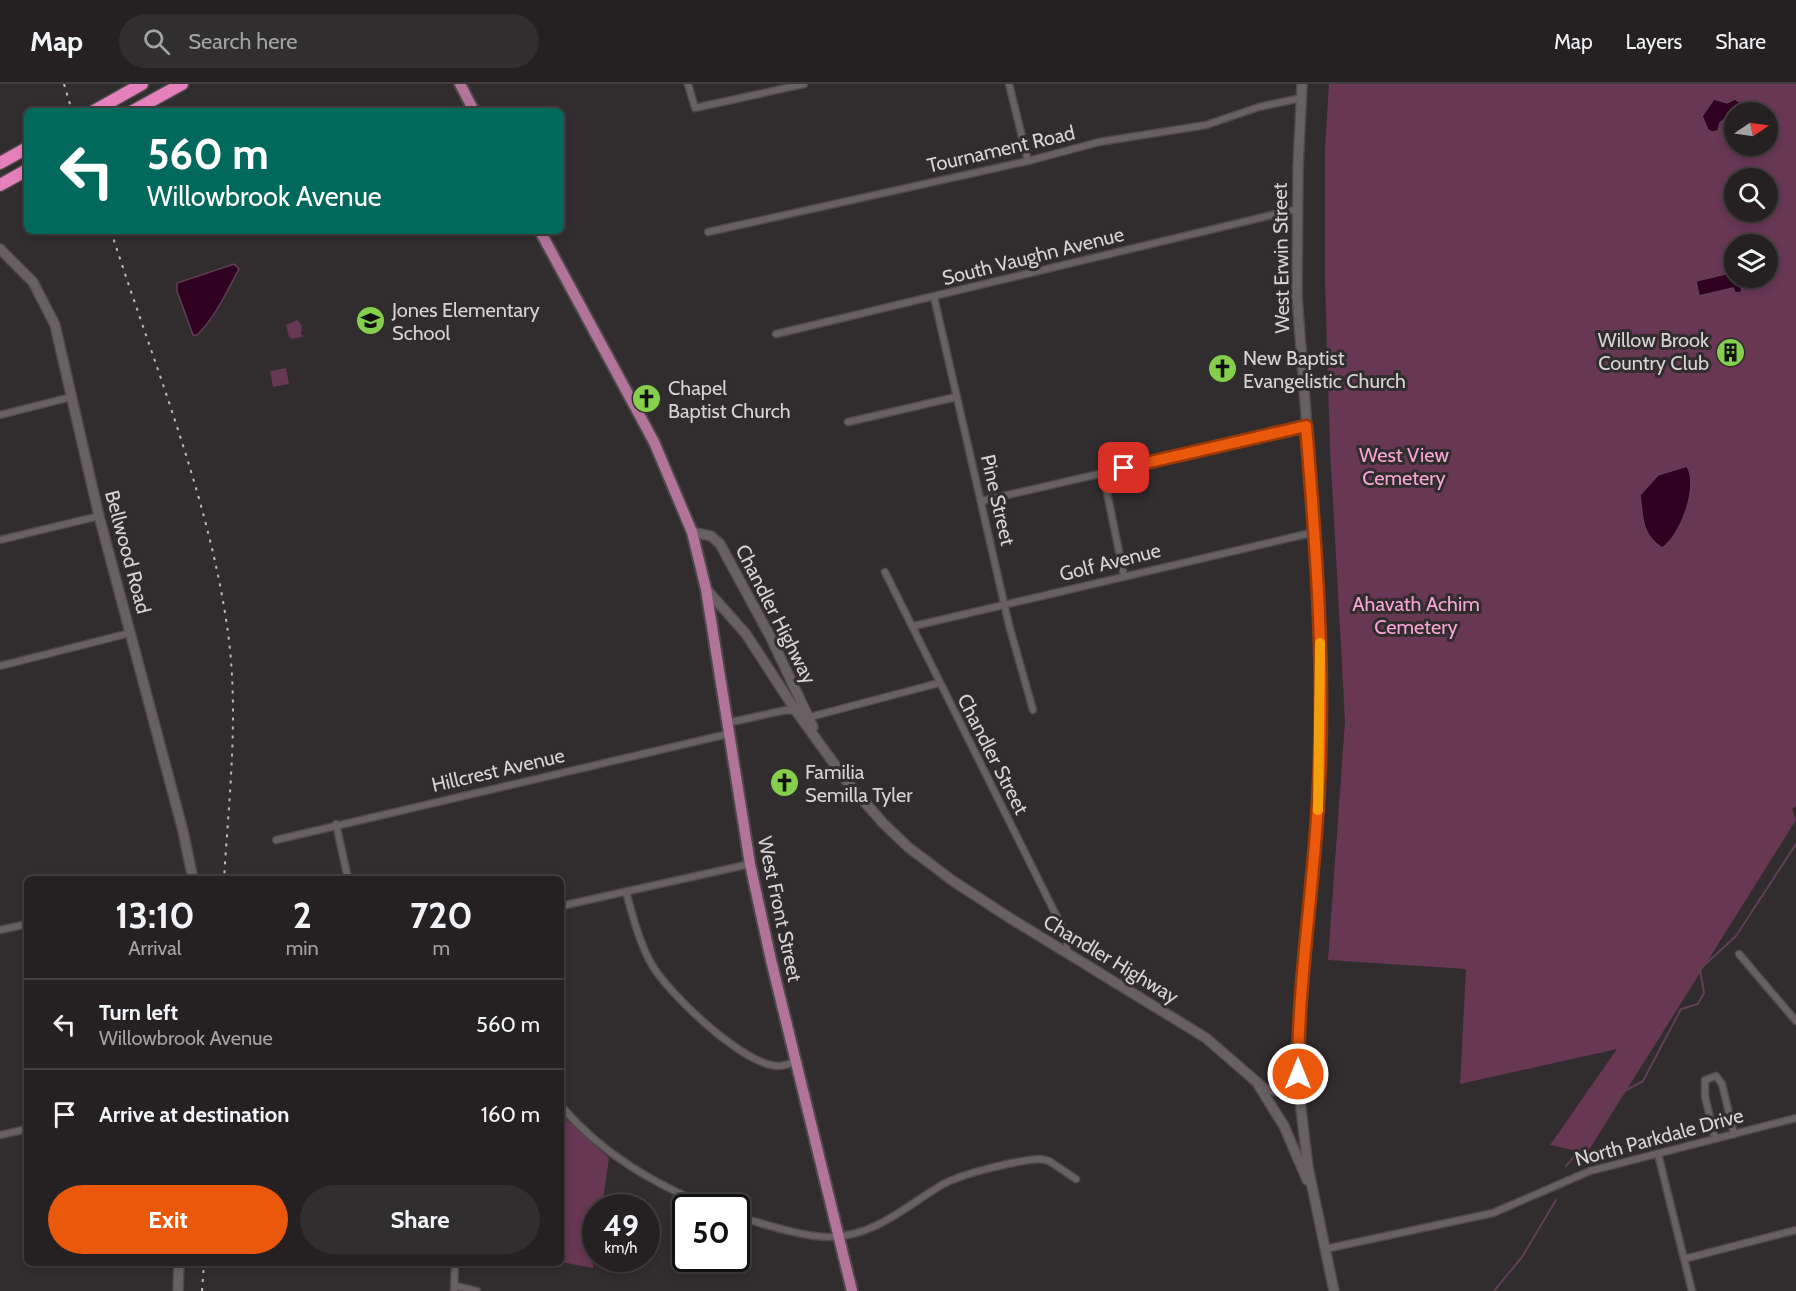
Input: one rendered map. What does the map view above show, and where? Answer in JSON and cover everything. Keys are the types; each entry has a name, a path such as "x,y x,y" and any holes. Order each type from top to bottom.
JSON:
{"highway":[{"path":"99,108 142,84"},
{"path":"138,108 182,84"},
{"path":"0,164 24,150"},
{"path":"0,185 24,172"}],"main road":[{"path":"460,84 472,108"},
{"path":"542,234 657,450 692,532"},
{"name":"West Front Street","path":"692,532 706,589 750,864 852,1291"}],"street":[{"path":"688,84 695,108 804,84"},
{"path":"1009,84 1028,161"},
{"name":"West Erwin Street","path":"1302,84 1297,209 1298,313 1315,532 1321,657 1320,762 1315,847 1299,1015 1299,1092 1314,1199 1334,1291"},
{"name":"Tournament Road","path":"708,232 1028,161 1099,142 1206,125 1259,107 1301,98"},
{"name":"South Vaughn Avenue","path":"776,334 1297,209"},
{"name":"Bellwood Road","path":"0,249 24,271 43,298 58,336 99,516 186,842 192,876"},
{"name":"Pine Street","path":"934,297 1004,605 1033,710"},
{"path":"0,416 71,397"},
{"path":"848,422 956,397"},
{"path":"982,501 1306,426"},
{"path":"1103,472 1124,576"},
{"path":"0,540 99,516"},
{"name":"Chandler Highway","path":"692,532 711,536 720,544 771,638 802,716"},
{"name":"Golf Avenue","path":"914,626 1315,532"},
{"name":"Chandler Street","path":"885,572 914,626 939,683 1066,935 1068,942 1065,951"},
{"name":"Chandler Highway","path":"706,589 746,634 818,741 866,805 908,847 953,881 1206,1038 1235,1060 1258,1084 1289,1136 1314,1199"},
{"path":"0,666 130,633"},
{"name":"Hillcrest Avenue","path":"276,840 728,728 786,710 802,716 939,683"},
{"path":"336,824 347,876"},
{"path":"564,905 750,864"},
{"path":"626,892 638,933 653,966 685,1005 727,1040 751,1055 778,1066 797,1062"},
{"path":"0,930 24,925"},
{"path":"1739,954 1796,1021"},
{"path":"1715,1139 1704,1088 1705,1080 1713,1075 1719,1078 1722,1084 1734,1134"},
{"path":"1258,1084 1272,1092 1299,1092"},
{"path":"564,1109 588,1135 633,1170 680,1194"},
{"name":"North Parkdale Drive","path":"1325,1249 1493,1213 1577,1176 1796,1118"},
{"path":"0,1135 24,1130"},
{"path":"1658,1154 1692,1291"},
{"path":"750,1220 820,1236 839,1236 880,1225 940,1186 974,1173 1041,1159 1049,1161 1076,1179"},
{"path":"1684,1258 1796,1230"},
{"path":"178,1291 179,1266"},
{"path":"455,1266 454,1288 477,1291"}],"green space":[{"name":"Willow Brook Country Club","path":"1329,84 1796,84 1796,806 1792,809 1796,820 1587,1153 1550,1145 1617,1049 1460,1084 1466,969 1328,960 1345,721 1330,448 1325,280 1325,149"},
{"path":"297,320 302,326 301,335 305,336 292,339 289,337 286,325"},
{"path":"286,368 289,384 273,387 270,371"},
{"path":"564,1118 609,1158 604,1194 582,1194 582,1266 564,1263"}],"shaded area":[{"path":"1714,99 1724,102 1724,120 1720,123 1718,131 1708,130 1702,116"},
{"path":"234,264 239,269 220,304 197,335 193,335 177,291 177,283"},
{"path":"1724,274 1724,288 1733,288 1699,296 1696,281"},
{"path":"1733,288 1741,288 1742,292 1735,293"},
{"path":"1687,466 1691,486 1686,510 1676,533 1662,548 1650,537 1644,525 1640,495 1658,475"}],"waterway":[{"path":"1566,1166 1584,1145 1617,1095 1643,1081 1681,1009 1698,1004 1704,993 1700,969 1736,936 1796,844"},
{"path":"1494,1291 1522,1257 1556,1200"}],"railway":[{"path":"64,84 71,108"},
{"path":"112,234 194,481 208,532 228,633 233,725 224,876"},
{"path":"202,1291 204,1266"}],"slow traffic":[{"path":"1318,810 1321,744 1320,643"}],"place":[{"name":"Jones Elementary School","path":"371,321"},
{"name":"Willow Brook Country Club","path":"1730,352"},
{"name":"New Baptist Evangelistic Church","path":"1222,369"},
{"name":"Chapel Baptist Church","path":"647,399"},
{"name":"Familia Semilla Tyler","path":"784,783"}],"route":[{"path":"1124,468 1306,426 1318,594 1321,744 1315,847 1299,1015 1298,1074"}],"park label":[{"name":"West View Cemetery","path":"1404,466"},
{"name":"Ahavath Achim Cemetery","path":"1416,616"}]}
